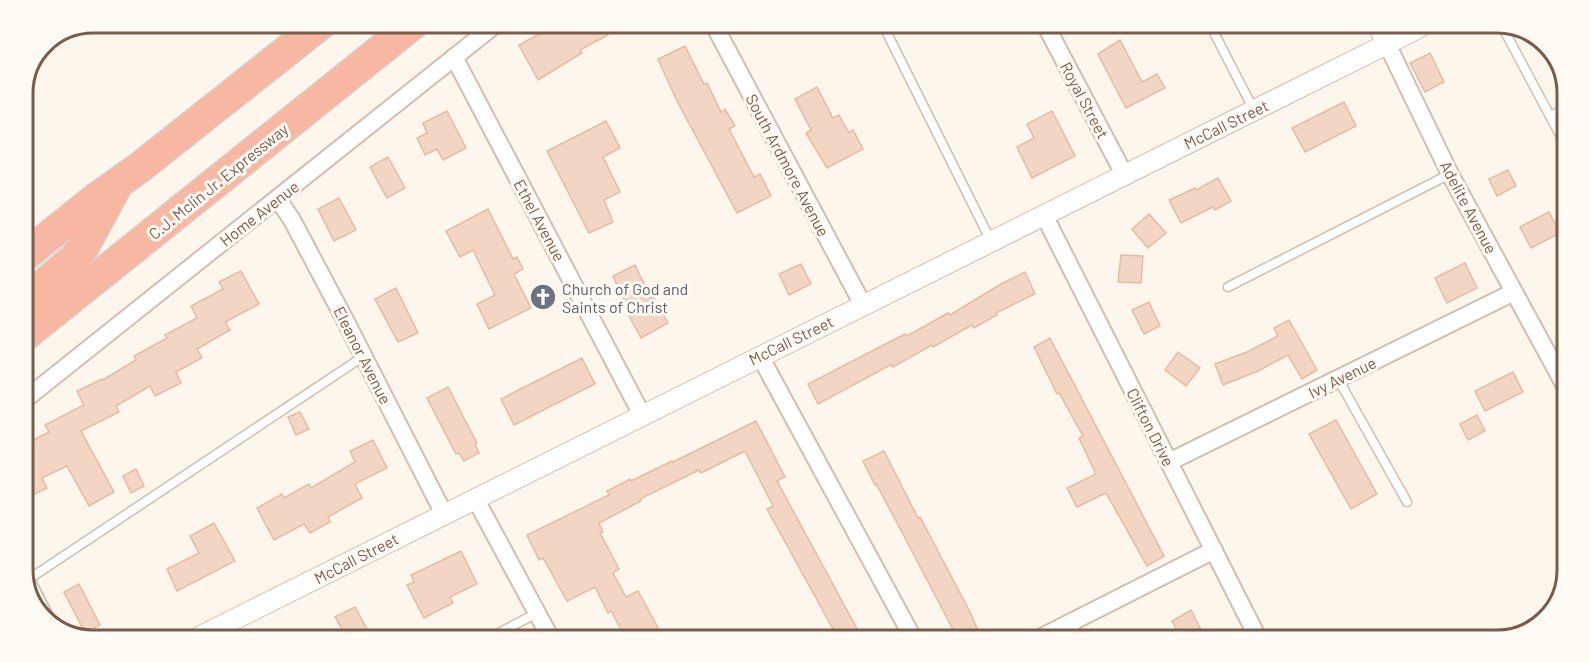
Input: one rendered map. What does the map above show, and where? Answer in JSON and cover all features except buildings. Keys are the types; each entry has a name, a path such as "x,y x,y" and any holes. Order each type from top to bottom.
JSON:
{"highway":[{"path":"33,249 309,33"},
{"name":"C.J. Mclin Jr. Expressway","path":"33,329 403,33"},
{"path":"33,293 74,259 83,248 120,182"}],"street":[{"name":"Home Avenue","path":"33,393 485,33"},
{"name":"South Ardmore Avenue","path":"719,33 863,305"},
{"name":"Royal Street","path":"1050,33 1125,174"},
{"name":"McCall Street","path":"213,630 1254,110 1382,39 1401,33"},
{"name":"Adelite Avenue","path":"1382,39 1450,174 1557,371"},
{"name":"Ethel Avenue","path":"454,57 642,414"},
{"name":"Eleanor Avenue","path":"278,199 292,220 364,356 444,514"},
{"name":"Clifton Drive","path":"1044,215 1255,630"},
{"name":"Ivy Avenue","path":"1169,462 1514,292"},
{"path":"760,356 909,630"},
{"path":"475,498 546,630"},
{"path":"1057,630 1214,550"}],"lane":[{"path":"887,33 991,241"},
{"path":"1214,33 1254,110"},
{"path":"1506,34 1557,129"},
{"path":"1550,116 1557,113"},
{"path":"1228,287 1450,174"},
{"path":"33,572 364,356"},
{"path":"1338,379 1407,502"},
{"path":"504,630 537,613"},
{"path":"1071,623 1075,630"}],"place":[{"name":"Church of God and Saints of Christ","path":"543,297"}]}
